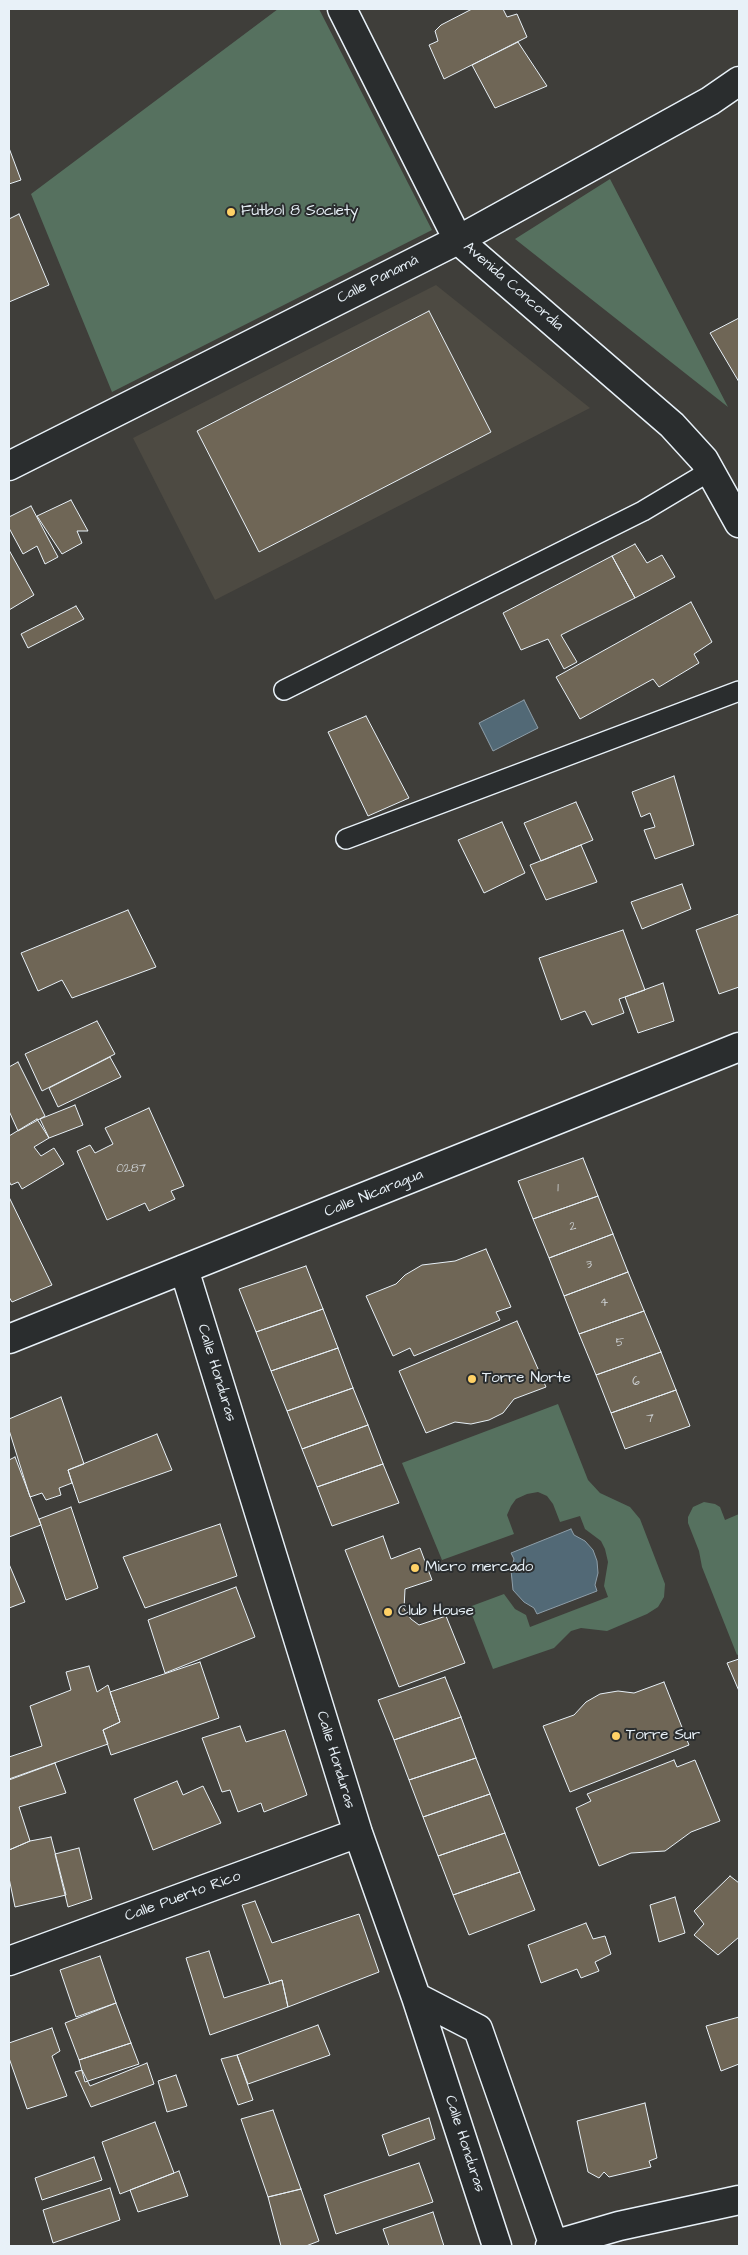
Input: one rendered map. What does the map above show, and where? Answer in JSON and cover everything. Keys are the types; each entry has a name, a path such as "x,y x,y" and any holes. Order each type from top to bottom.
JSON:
{"street":[{"name":"Avenida Concordia","path":"342,9 458,240 672,425 704,460 739,523"},
{"name":"Calle Panamá","path":"9,466 458,240 710,101 739,81"},
{"name":"Calle Nicaragua","path":"9,1339 184,1270 493,1154 739,1047"},
{"name":"Calle Honduras","path":"184,1270 358,1833 416,1997 497,2246"},
{"name":"Calle Puerto Rico","path":"9,1961 358,1833"},
{"path":"416,1997 478,2029 552,2246 619,2226 739,2200"}],"lane":[{"path":"284,690 643,511 710,471"},
{"path":"346,839 739,691"}],"shaded area":[{"path":"436,285 590,408 215,600 133,438"}],"green space":[{"name":"Fútbol 8 Society","path":"278,9 319,9 432,230 112,392 31,194"},
{"path":"610,179 728,407 515,239"},
{"path":"558,1404 588,1480 600,1493 630,1507 640,1519 665,1584 664,1597 658,1607 647,1614 607,1631 581,1628 571,1631 554,1648 493,1669 469,1607 504,1594 515,1609 526,1615 530,1627 608,1597 604,1586 608,1562 605,1549 601,1541 585,1529 580,1516 560,1522 553,1504 547,1496 538,1492 516,1499 511,1506 507,1515 514,1534 442,1560 402,1463"},
{"path":"704,1502 720,1507 725,1520 739,1514 739,1654 737,1655 702,1567 699,1551 688,1523 688,1517 693,1507"}],"water":[{"path":"524,700 538,728 493,751 479,723"},
{"path":"571,1529 574,1535 585,1541 593,1550 597,1561 598,1573 595,1585 597,1591 537,1614 534,1608 524,1602 513,1590 511,1570 514,1559 511,1553"}],"building":[{"path":"472,9 503,9 507,17 517,14 527,37 444,79 429,45 438,41 435,31 441,25"},
{"path":"518,42 547,86 495,108 472,65"},
{"path":"9,148 21,180 9,184"},
{"path":"19,214 49,285 9,302 9,219"},
{"path":"429,311 491,432 259,552 197,431"},
{"path":"739,318 739,382 710,333"},
{"path":"71,500 88,531 77,531 82,543 62,554 37,516"},
{"path":"31,506 58,557 45,564 37,546 23,554 9,528 9,517"},
{"path":"635,544 647,563 662,555 675,577 635,598 612,556"},
{"path":"9,550 34,595 9,610"},
{"path":"612,556 635,598 561,635 577,662 564,669 548,639 521,650 503,613"},
{"path":"691,602 712,642 694,654 699,663 659,687 653,679 580,719 556,677"},
{"path":"76,606 84,619 28,648 21,634"},
{"path":"366,716 409,798 368,816 328,732"},
{"path":"674,776 694,845 655,859 644,830 655,827 650,813 641,817 632,792"},
{"path":"576,802 593,840 541,861 524,823"},
{"path":"502,822 525,873 484,893 458,840"},
{"path":"581,845 597,882 546,900 530,865"},
{"path":"682,884 691,909 642,929 631,902"},
{"path":"128,910 156,967 72,998 62,980 38,991 21,953"},
{"path":"739,914 739,987 719,994 696,930"},
{"path":"623,930 645,990 619,999 624,1013 592,1025 585,1011 561,1020 539,958"},
{"path":"663,983 674,1021 638,1033 625,997"},
{"path":"97,1021 115,1054 42,1091 25,1054"},
{"path":"110,1057 121,1077 58,1107 49,1088"},
{"path":"18,1062 45,1116 18,1131 9,1111 9,1067"},
{"path":"75,1105 83,1125 49,1138 40,1119"},
{"path":"149,1108 184,1186 171,1191 175,1199 149,1211 145,1203 107,1220 77,1151 90,1145 95,1153 113,1144 105,1128"},
{"path":"37,1119 49,1138 34,1147 41,1156 54,1148 64,1164 22,1189 18,1182 11,1185 9,1181 9,1136"},
{"path":"583,1158 598,1196 533,1219 518,1181"},
{"path":"598,1196 613,1234 549,1258 533,1219"},
{"path":"9,1197 52,1285 12,1302 9,1297"},
{"path":"613,1234 628,1272 564,1296 549,1258"},
{"name":"Torre Norte","path":"486,1249 511,1307 496,1312 500,1320 414,1356 410,1348 393,1356 366,1296 396,1284 405,1275 422,1265 455,1261"},
{"path":"306,1266 323,1309 256,1332 239,1289"},
{"path":"628,1272 644,1311 579,1334 564,1296"},
{"path":"323,1309 338,1348 271,1371 256,1332"},
{"path":"644,1311 661,1352 596,1375 579,1334"},
{"name":"Torre Norte","path":"517,1321 546,1387 514,1399 503,1413 489,1420 471,1424 455,1422 426,1433 399,1371"},
{"path":"338,1348 353,1388 287,1411 271,1371"},
{"path":"661,1352 676,1390 611,1413 596,1375"},
{"path":"353,1388 368,1425 302,1449 287,1411"},
{"path":"676,1390 690,1426 625,1449 611,1413"},
{"path":"61,1397 84,1464 68,1470 72,1483 59,1488 61,1495 46,1500 42,1493 30,1497 9,1430 9,1419"},
{"path":"368,1425 383,1464 317,1487 302,1449"},
{"path":"157,1434 172,1470 79,1503 68,1470"},
{"path":"15,1457 41,1525 9,1537 9,1460"},
{"path":"383,1464 399,1503 332,1526 317,1487"},
{"path":"71,1507 98,1588 66,1600 39,1519"},
{"path":"220,1524 237,1576 145,1608 123,1557"},
{"name":"Club House","path":"383,1536 391,1559 420,1548 432,1580 405,1589 404,1609 411,1619 419,1625 446,1616 465,1663 399,1687 345,1550"},
{"path":"9,1564 25,1602 9,1608"},
{"path":"236,1587 255,1637 165,1673 148,1620"},
{"path":"739,1659 739,1691 727,1663"},
{"path":"200,1662 219,1718 111,1755 103,1730 120,1722 110,1692"},
{"path":"89,1666 97,1692 108,1685 120,1722 103,1730 108,1744 9,1779 9,1757 42,1746 30,1706 71,1690 66,1672"},
{"path":"445,1677 461,1717 394,1740 378,1700"},
{"name":"Torre Sur","path":"664,1682 689,1745 570,1792 543,1726 574,1715 586,1702 600,1694 618,1691 634,1693"},
{"path":"461,1717 476,1758 409,1780 394,1740"},
{"path":"240,1726 246,1742 285,1730 307,1795 264,1812 261,1803 238,1812 230,1790 222,1792 202,1738"},
{"path":"476,1758 490,1794 423,1817 409,1780"},
{"name":"Torre Sur","path":"674,1760 677,1767 695,1760 720,1821 691,1832 665,1851 631,1853 599,1866 576,1808 591,1801 587,1794"},
{"path":"55,1763 66,1793 19,1807 30,1841 9,1850 9,1780"},
{"path":"177,1781 183,1795 203,1786 221,1823 153,1850 134,1799"},
{"path":"490,1794 505,1833 438,1856 423,1817"},
{"path":"505,1833 520,1872 453,1895 438,1856"},
{"path":"51,1837 66,1895 15,1907 9,1878 9,1850 30,1841"},
{"path":"79,1848 92,1899 68,1907 55,1854"},
{"path":"520,1872 535,1910 469,1935 453,1895"},
{"path":"730,1876 739,1883 739,1937 718,1955 694,1935 704,1924 694,1911"},
{"path":"675,1897 685,1933 659,1942 650,1905"},
{"path":"255,1901 272,1943 359,1914 379,1972 288,2007 282,1980 270,1984 242,1905"},
{"path":"586,1923 593,1939 605,1936 611,1954 595,1962 599,1971 581,1978 577,1969 541,1983 528,1945"},
{"path":"209,1951 224,1998 282,1980 288,2007 210,2035 186,1958"},
{"path":"100,1956 116,2003 76,2017 60,1970"},
{"path":"116,2003 131,2043 79,2060 65,2023"},
{"path":"739,2017 739,2064 721,2071 706,2026"},
{"path":"318,2025 330,2055 248,2084 237,2055"},
{"path":"52,2028 60,2051 52,2056 67,2096 27,2109 9,2058 9,2043"},
{"path":"131,2043 139,2064 85,2082 79,2060"},
{"path":"237,2055 253,2100 238,2105 221,2059"},
{"path":"147,2063 154,2084 91,2107 75,2072 82,2070 90,2086"},
{"path":"176,2075 187,2106 167,2112 158,2081"},
{"path":"645,2103 657,2158 649,2161 651,2167 609,2177 604,2172 599,2178 588,2172 577,2121"},
{"path":"273,2110 301,2189 268,2197 241,2119"},
{"path":"429,2118 435,2139 389,2156 382,2135"},
{"path":"155,2122 174,2173 120,2194 102,2142"},
{"path":"94,2157 102,2180 42,2200 35,2178"},
{"path":"419,2163 433,2202 336,2234 324,2195"},
{"path":"179,2171 188,2196 138,2212 130,2190"},
{"path":"110,2188 120,2220 53,2243 43,2210"},
{"path":"301,2189 319,2241 306,2246 281,2246 268,2197"},
{"path":"433,2212 444,2246 389,2246 383,2229"}],"place":[{"name":"Fútbol 8 Society","path":"231,212"},
{"name":"Torre Norte","path":"472,1379"},
{"name":"Micro mercado","path":"415,1568"},
{"name":"Club House","path":"388,1612"},
{"name":"Torre Sur","path":"616,1736"}]}
